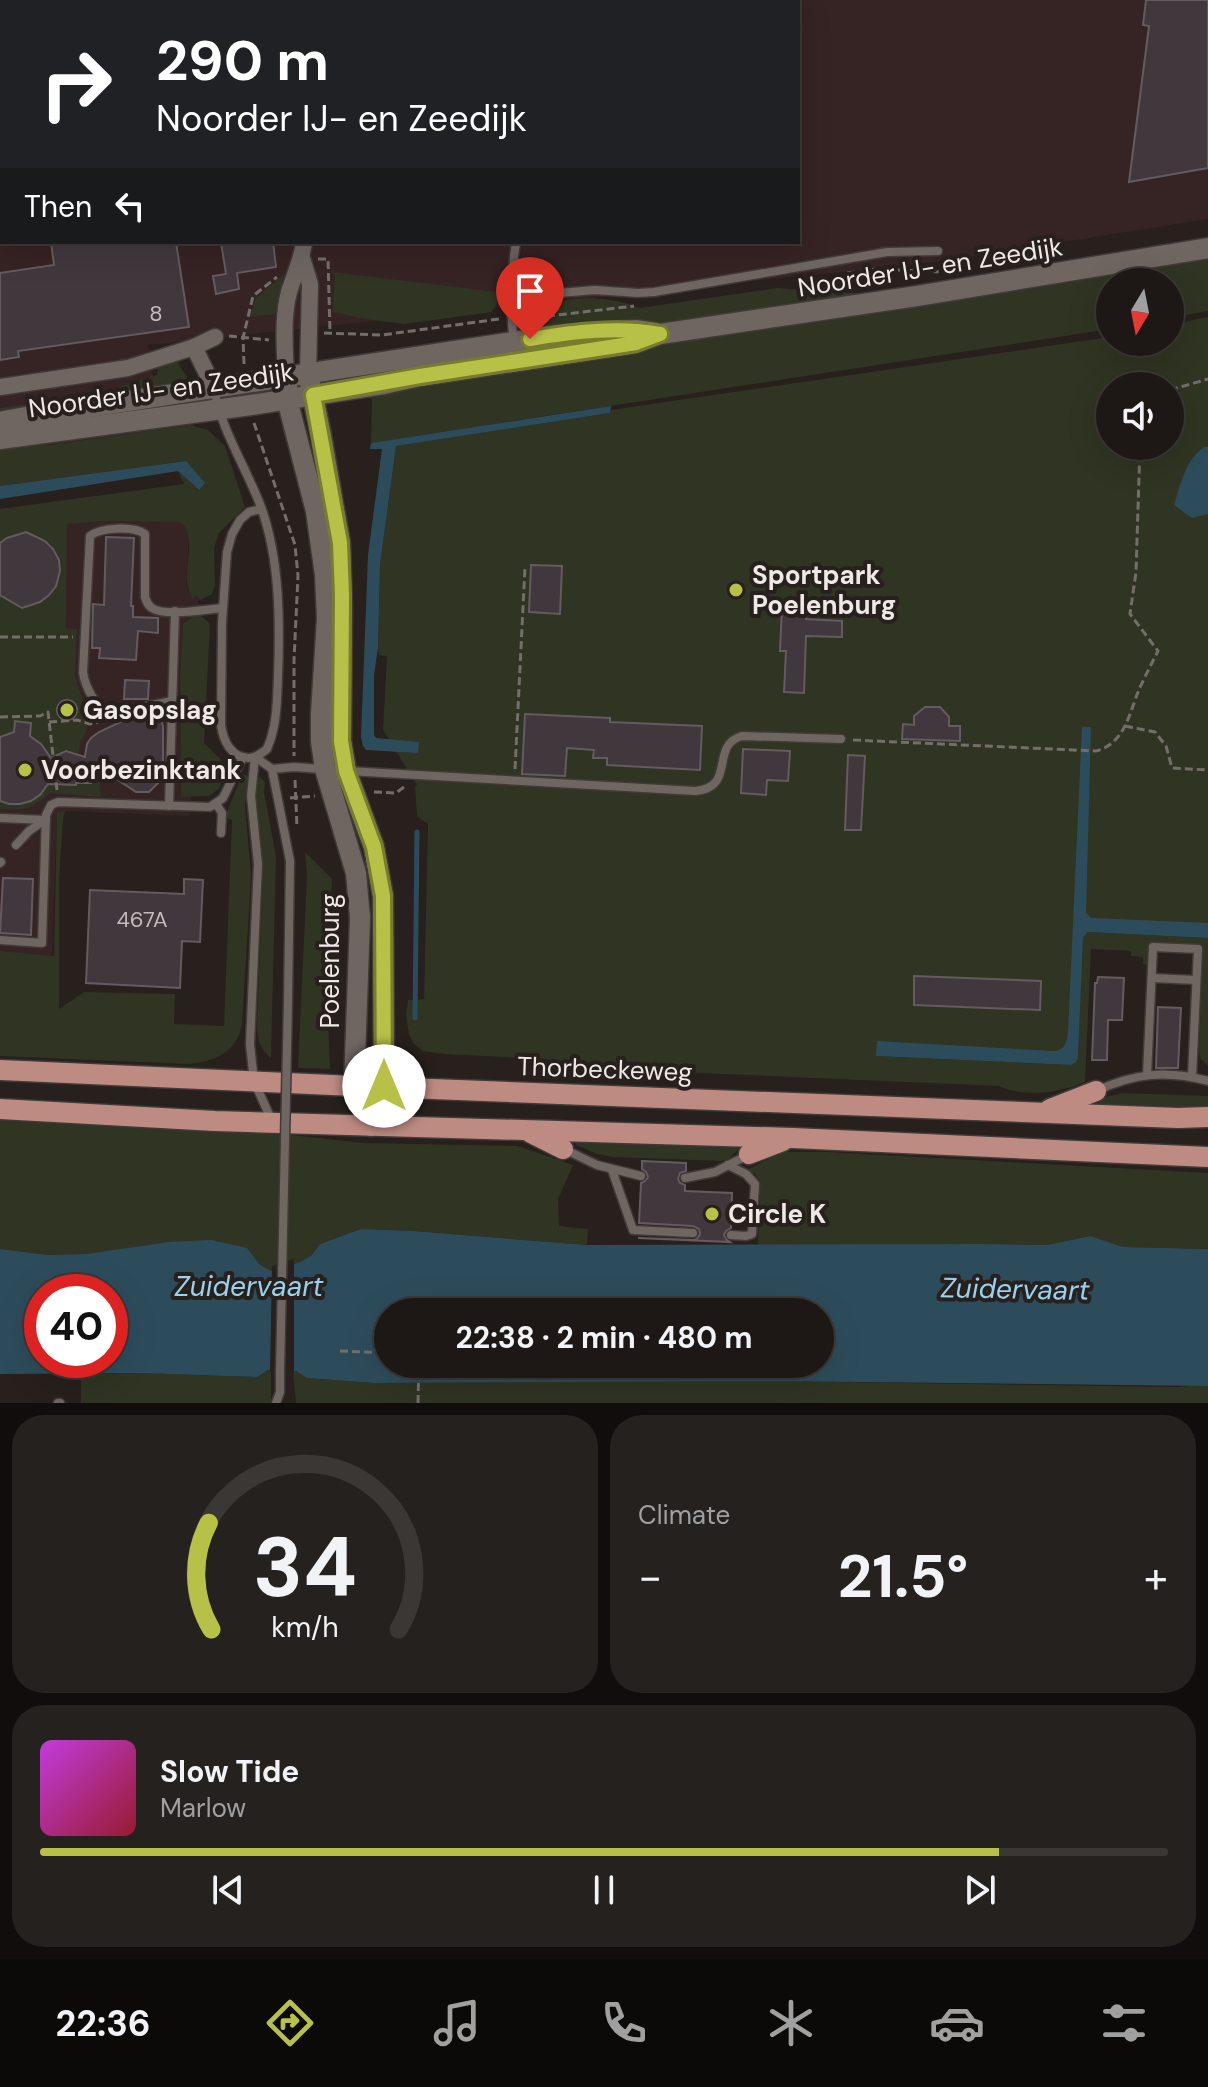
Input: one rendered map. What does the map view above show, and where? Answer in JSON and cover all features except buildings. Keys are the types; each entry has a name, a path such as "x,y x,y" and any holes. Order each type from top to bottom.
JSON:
{"main road":[{"name":"Thorbeckeweg","path":"0,1070 1208,1117"},
{"path":"1043,1112 1096,1091"},
{"path":"0,1109 272,1123 793,1138 1208,1157"},
{"path":"520,1129 563,1149"},
{"path":"749,1154 793,1138"}],"street":[{"name":"Noorder IJ- en Zeedijk","path":"0,422 308,374 636,343 660,334 1208,248"},
{"path":"303,250 310,284 308,374"},
{"path":"286,377 288,295 303,250"},
{"path":"0,387 118,370 194,347 215,337"},
{"path":"194,347 214,388"},
{"name":"Noorder IJ- en Zeedijk","path":"0,439 313,395 516,352"},
{"name":"Poelenburg","path":"308,374 340,543 341,741 336,770 359,897 354,1086 371,1126"},
{"name":"Poelenburg","path":"286,377 289,407 316,511 325,575 327,618 321,741 374,847 383,896 384,1086 371,1126"}],"lane":[{"path":"516,244 510,283 516,352"},
{"path":"511,297 595,290 654,292 887,252 938,251"},
{"path":"214,388 218,409 261,509 268,528 279,615 275,725 267,749 255,757 243,757 227,746 221,725 225,563 232,534 240,520 249,512 261,509"},
{"path":"172,701 112,714 106,713 88,689 84,679 90,536 103,529 143,531 146,538 145,597 148,605 160,611 223,608"},
{"path":"169,806 175,611"},
{"path":"255,757 272,769 294,767 704,790 718,782 727,744 734,738 841,739"},
{"path":"0,940 42,943 48,808 58,802 210,807 223,798 243,757"},
{"path":"255,757 251,796 258,864 250,1044 254,1081 272,1123"},
{"name":"Poelenburg","path":"272,769 289,855 280,1372 283,1403"},
{"path":"216,804 222,813 221,833"},
{"path":"0,818 46,820"},
{"path":"16,845 29,831 46,820"},
{"path":"1147,1075 1153,947 1183,948 1198,949 1192,1077"},
{"path":"1152,978 1196,980"},
{"path":"1096,1091 1147,1075 1192,1077 1208,1081"},
{"path":"563,1149 597,1165 641,1176"},
{"path":"685,1178 715,1172 749,1154"},
{"path":"728,1165 746,1174 755,1184 752,1234 731,1235"},
{"path":"612,1170 633,1230 693,1233"},
{"name":"Poelenburg","path":"276,1403 280,1392"}],"path":[{"path":"247,382 243,338 253,296 303,250"},
{"name":"Noorder IJ- en Zeedijk","path":"840,274 877,269 950,272"},
{"name":"Noorder IJ- en Zeedijk","path":"309,335 330,332 397,334 511,318 634,306"},
{"name":"Noorder IJ- en Zeedijk","path":"243,338 285,340"},
{"path":"1184,386 1208,379"},
{"path":"251,405 257,433 295,545 298,576 294,660 297,798"},
{"path":"841,739 1096,751 1112,743 1125,726 1158,651 1130,614 1136,572 1140,460"},
{"path":"514,781 525,567"},
{"path":"0,637 85,637"},
{"path":"0,717 40,716 48,712 58,802"},
{"path":"49,722 77,720 94,724 106,713"},
{"path":"1125,726 1155,732 1166,746 1172,768 1208,770"},
{"path":"340,1351 374,1352"},
{"path":"418,1403 419,1378"}],"shaded area":[{"path":"800,0 1208,0 1208,219 944,261 148,345 162,436 0,458 0,244 800,244"},
{"path":"185,484 189,536 186,584 188,591 198,597 198,613 183,624 180,678 181,797 191,797 190,816 57,812 50,1013 0,1011 0,509"}],"green space":[{"path":"1208,257 1208,311 1184,315 1184,268 1153,268"},
{"path":"333,272 497,292 499,299 492,312 404,324 358,318 333,312"},
{"path":"284,274 275,314 250,317 255,299"},
{"path":"1096,277 1096,331 371,443 370,391"},
{"path":"777,288 875,294 662,325 533,329 535,312 573,299 601,299 639,308"},
{"name":"Sportpark Poelenburg","path":"1208,317 1208,934 1079,924 1070,1056 876,1056 1071,1065 1078,1057 1082,937 1088,932 1208,938 1208,1066 1201,1059 1199,1051 1203,945 1152,942 1149,944 1147,965 1143,964 1143,957 1131,956 1131,951 1091,949 1085,1082 1053,1091 1031,1093 999,1086 629,1070 542,1059 444,1054 423,1051 414,1044 406,1016 408,1000 424,999 428,824 417,816 417,785 383,730 387,656 379,655 378,648 380,565 396,446 610,413 611,410 1096,339 1096,356 1184,356 1184,322"},
{"path":"176,360 191,383 0,417 0,408 94,395 157,375 158,366"},
{"path":"190,425 208,430 225,446 245,507 219,533 214,548 215,586 212,594 200,600 196,595 193,599 189,590 189,542 183,524 102,521 67,524 66,628 77,629 75,677 89,717 79,753 85,765 99,775 101,797 50,793 27,808 0,809 0,509 184,484 178,471 198,490 185,461 0,486 0,447 50,445"},
{"path":"198,613 210,624 204,743 223,762 220,788 209,796 181,797 183,624"},
{"path":"242,774 248,776 245,805 251,876 242,1025 229,1049 216,1058 189,1064 0,1056 0,951 54,956 57,812 65,811 59,880 59,1009 84,992 175,994 174,1024 224,1026 232,820 227,818 227,812"},
{"path":"260,777 265,782 264,792 276,856 271,1058 261,1046 257,1030 263,870 256,802 257,779"},
{"path":"305,852 332,879 327,993 330,1069 298,1068 307,875"},
{"path":"1122,1093 1208,1096 1208,1109 1100,1104 1098,1099"},
{"path":"0,1116 264,1132 364,1143 518,1146 573,1165 558,1199 559,1226 588,1229 587,1245 361,1229 320,1244 312,1255 300,1262 271,1271 259,1264 168,1242 86,1254 47,1255 0,1249"},
{"path":"573,1139 741,1147 721,1161 613,1157 576,1145"},
{"path":"782,1152 1208,1173 1208,1249 1123,1247 1089,1236 1047,1245 758,1246 760,1181 747,1170"},
{"path":"271,1371 271,1403 81,1403 81,1378 128,1378 128,1373 141,1373 256,1377"},
{"path":"293,1371 307,1378 375,1383 769,1381 1205,1385 1208,1386 1208,1403 296,1403"}],"water":[{"path":"611,406 610,413 396,446 380,565 374,735 376,738 419,742 418,753 366,750 361,737 368,555 382,449 370,449 371,443"},
{"path":"1204,447 1208,447 1208,514 1192,518 1174,505 1188,466"},
{"path":"186,461 205,483 199,490 178,471 0,499 0,486"},
{"path":"1082,727 1091,727 1086,913 1091,918 1208,923 1208,938 1088,932 1083,937 1078,1057 1071,1065 876,1056 877,1041 1053,1051 1064,1046 1068,1033"},
{"name":"Zuidervaart","path":"361,1229 587,1245 1047,1245 1090,1236 1123,1247 1208,1249 1208,1386 769,1381 375,1383 307,1378 296,1371 268,1370 257,1377 128,1373 128,1274 24,1274 24,1374 0,1374 0,1249 47,1255 86,1254 168,1242 211,1240 247,1248 259,1264 271,1271 312,1255 320,1244"}],"pier":[{"path":"294,1259 294,1372 270,1372 272,1266"}],"waterway":[{"path":"415,1018 417,832"}],"place":[{"name":"Sportpark Poelenburg","path":"736,590"},
{"name":"Gasopslag","path":"67,710"},
{"name":"Voorbezinktank","path":"25,770"},
{"name":"Circle K","path":"712,1214"}],"route":[{"path":"384,1086 383,896 374,847 346,771 341,741 340,543 313,395 636,343 660,334 636,330 530,339"}]}
